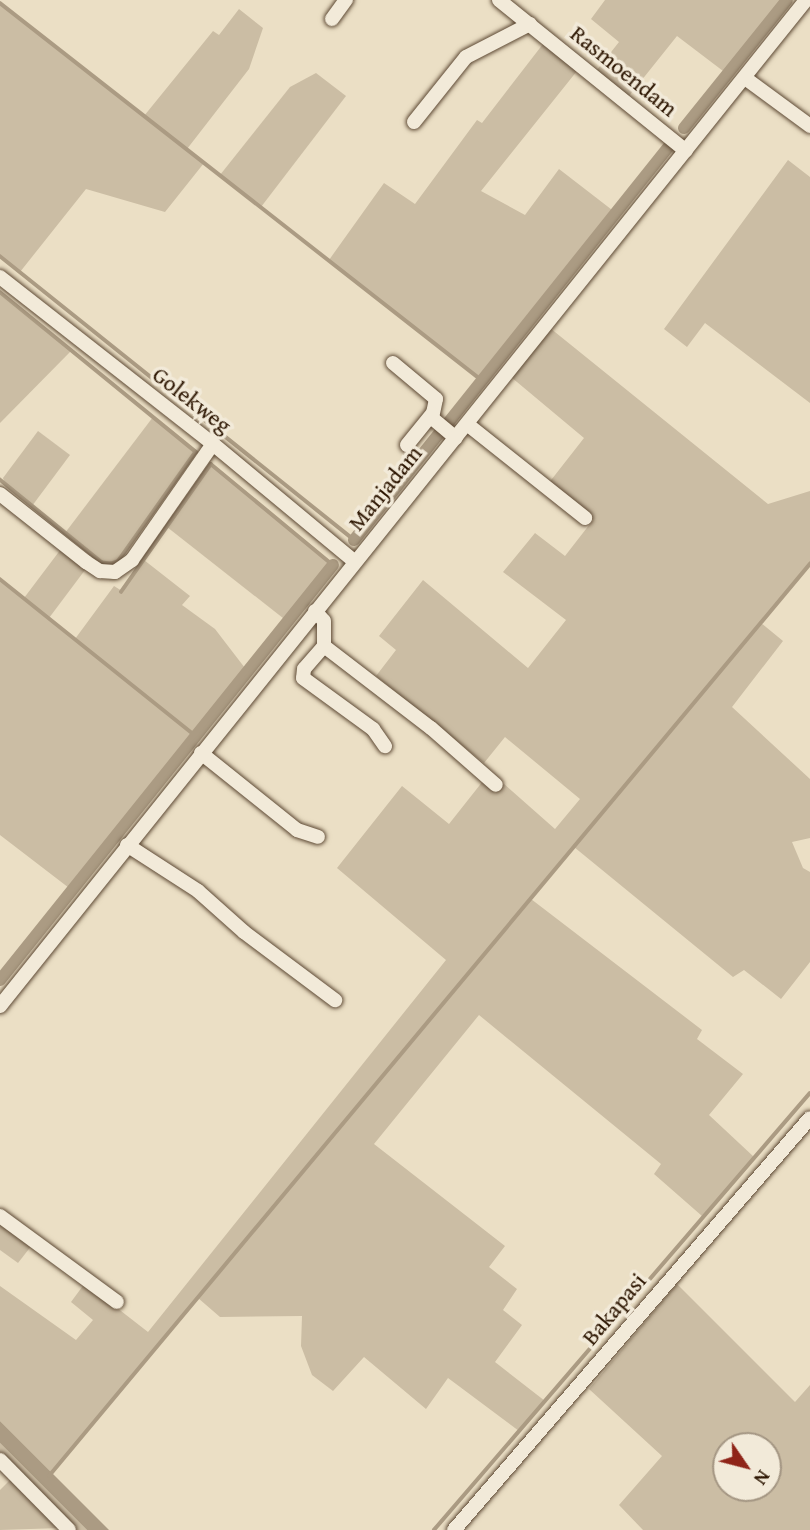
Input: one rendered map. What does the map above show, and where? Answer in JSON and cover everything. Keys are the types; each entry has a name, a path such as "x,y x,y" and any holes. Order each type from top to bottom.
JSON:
{"street":[{"path":"332,19 346,0"},
{"name":"Rasmoendam","path":"499,0 686,151"},
{"name":"Manjadam","path":"0,1006 806,0"},
{"path":"414,122 466,57 530,24"},
{"path":"745,78 810,126"},
{"name":"Golekweg","path":"0,277 213,444 354,561"},
{"path":"393,363 436,399 437,404 407,445"},
{"path":"432,414 432,418 456,438"},
{"path":"467,424 585,518"},
{"path":"0,494 86,562 100,571 116,572 132,560 213,444"},
{"path":"315,611 324,621 324,646 304,669 303,678 373,729 385,746"},
{"path":"324,646 422,721 496,785"},
{"path":"201,754 297,830 318,837"},
{"path":"127,845 198,891 244,932 335,1000"},
{"name":"Bakapasi","path":"454,1530 810,1118"},
{"path":"0,1216 117,1302"},
{"path":"0,1460 69,1530"}],"shaded area":[{"path":"605,0 787,0 727,74 677,36 629,96 596,71 619,42 591,19"},
{"path":"0,3 144,116 213,31 219,35 239,9 263,28 249,69 187,149 204,163 165,212 86,189 20,272 0,256"},
{"path":"543,44 577,71 481,191 525,215 559,169 616,213 483,381 329,260 384,183 415,204 477,120 482,123"},
{"path":"316,73 346,96 261,207 220,175 290,87"},
{"path":"788,160 810,177 810,403 705,323 687,347 664,329"},
{"path":"0,292 71,351 0,423"},
{"path":"550,328 768,504 810,491 810,564 761,623 783,641 732,707 810,779 810,838 792,842 803,868 810,872 810,962 781,999 744,970 733,977 574,847 531,899 702,1030 697,1039 743,1074 709,1115 754,1157 702,1216 654,1174 661,1164 479,1015 374,1144 505,1246 489,1267 517,1289 503,1310 522,1325 495,1362 545,1401 519,1431 448,1378 426,1409 364,1357 333,1391 312,1375 301,1346 302,1316 220,1317 198,1298 52,1473 0,1421 0,1286 76,1340 93,1320 71,1302 85,1283 148,1332 446,960 337,868 402,786 449,824 483,781 495,793 504,784 555,829 580,799 505,737 484,763 376,676 396,650 379,636 423,580 528,668 566,620 503,572 535,533 565,556 593,520 548,484 584,438 511,377"},
{"path":"153,417 196,452 118,562 102,563 65,533"},
{"path":"38,431 70,455 32,506 5,484 3,478"},
{"path":"211,464 333,565 288,622 167,527"},
{"path":"64,545 88,566 49,618 75,639 114,586 122,591 144,560 190,596 182,605 215,629 248,672 73,891 0,835 0,579 24,598"},
{"path":"0,1220 32,1245 18,1263 0,1250"},
{"path":"677,1284 795,1402 810,1385 810,1530 643,1530 619,1505 662,1456 589,1389"},
{"path":"0,1421 109,1530 87,1530 0,1443"},
{"path":"0,1443 87,1530 76,1530 0,1454"},
{"path":"12,1478 61,1528 0,1530 0,1490"}],"waterway":[{"path":"684,128 787,0"},
{"path":"0,3 483,381"},
{"path":"448,423 668,147"},
{"path":"0,256 354,540"},
{"path":"0,292 196,452 118,562 111,564 102,563 0,480"},
{"path":"354,540 441,431"},
{"path":"121,592 211,464 333,565"},
{"path":"49,1476 810,564"},
{"path":"0,980 333,565"},
{"path":"0,579 197,737"},
{"path":"434,1530 810,1093"}]}
